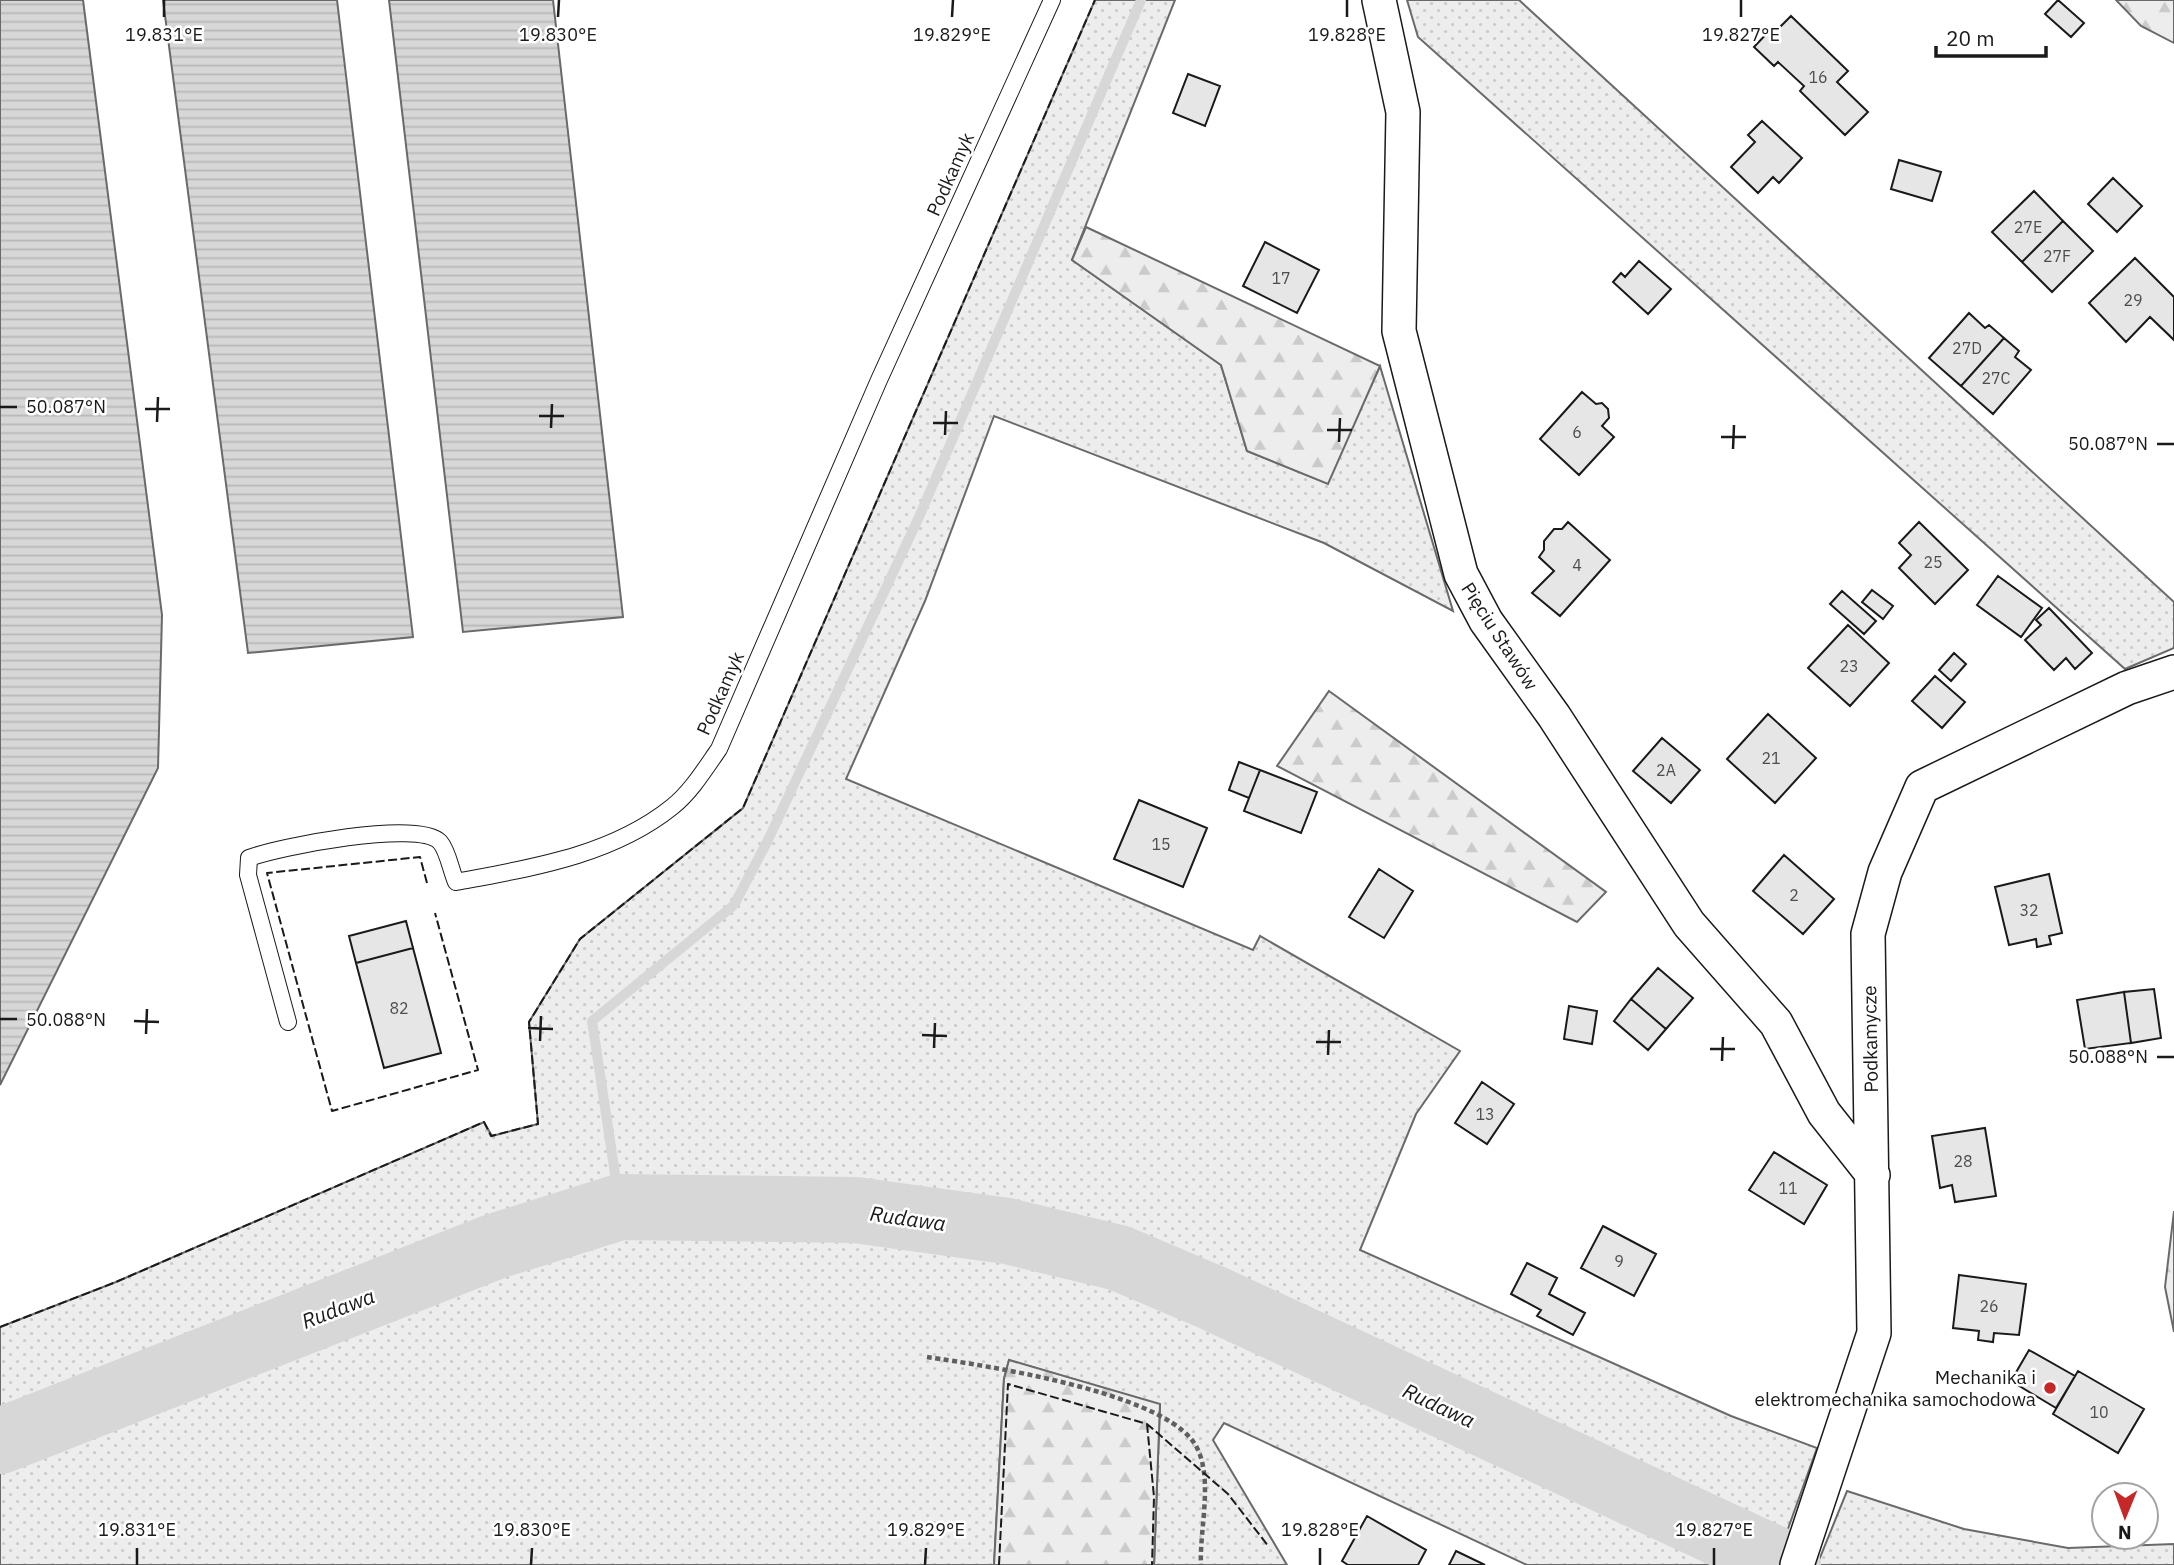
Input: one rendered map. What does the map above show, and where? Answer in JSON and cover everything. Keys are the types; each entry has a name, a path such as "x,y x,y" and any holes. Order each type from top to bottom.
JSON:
{"street":[{"name":"Pięciu Stawów","path":"1378,0 1403,113 1399,331 1461,574 1486,621 1554,716 1689,924 1776,1023 1824,1113 1872,1175"},
{"name":"Podkamycze","path":"1797,1565 1827,1483 1874,1333 1868,934 1885,872 1922,787 2127,688 2174,672"}],"lane":[{"name":"Podkamyk","path":"288,1022 248,874 249,858 277,848 388,834 425,833 441,842 456,883 582,855 627,835 673,807 697,781 719,749 880,380 1052,0"}],"path":[{"path":"927,1357 1020,1370 1137,1405 1170,1422 1193,1441 1207,1484 1200,1545 1201,1565"}],"green space":[{"path":"1095,0 1175,0 1072,260 1221,365 1247,451 1327,483 1380,366 1453,611 1324,543 994,416 925,601 846,779 1253,950 1260,936 1460,1051 1416,1114 1360,1250 1731,1416 1817,1448 1775,1565 1527,1565 1224,1423 1213,1440 1287,1565 1154,1565 1160,1405 1009,1360 1004,1379 994,1565 0,1565 0,1327 116,1282 484,1122 492,1136 538,1124 529,1022 580,939 743,808"},
{"path":"1407,0 1519,0 2174,602 2174,648 2125,669 1418,37"},
{"path":"2116,0 2174,0 2174,43 2141,26"},
{"path":"1086,227 1380,366 1328,484 1247,451 1221,365 1072,260"},
{"path":"1329,691 1606,892 1577,922 1277,766"},
{"path":"2174,1211 2174,1332 2165,1287"},
{"path":"1009,1360 1160,1404 1154,1565 994,1565 1004,1379"},
{"path":"1847,1491 1964,1529 2068,1548 2090,1547 2090,1551 2160,1551 2160,1545 2174,1544 2174,1565 1817,1565"}],"shaded area":[{"path":"0,0 83,0 162,615 158,768 0,1085"},
{"path":"163,0 337,0 413,637 248,653"},
{"path":"389,0 553,0 623,617 463,632"}],"building":[{"path":"2058,0 2084,23 2071,37 2045,14"},
{"path":"1791,16 1848,71 1837,82 1868,112 1845,135 1800,91 1804,86 1778,62 1774,66 1754,47 1771,29 1774,33"},
{"path":"1188,74 1220,86 1205,126 1173,113"},
{"path":"1762,121 1802,158 1779,183 1773,177 1758,193 1731,167 1755,142 1748,135"},
{"path":"1899,160 1941,172 1932,201 1891,189"},
{"path":"2113,178 2142,206 2117,232 2088,204"},
{"path":"2034,191 2063,221 2022,262 1992,232"},
{"path":"2063,221 2093,251 2052,292 2022,262"},
{"path":"1265,242 1319,270 1297,313 1243,286"},
{"path":"2135,258 2174,297 2174,340 2150,317 2126,342 2089,303"},
{"path":"1639,261 1671,289 1648,314 1613,282 1621,273 1625,277"},
{"path":"1969,313 1985,328 1989,325 2004,338 1961,386 1929,358"},
{"path":"2004,338 2019,351 2015,357 2031,370 1993,414 1961,386"},
{"path":"1582,392 1596,404 1602,403 1608,409 1609,418 1602,426 1614,437 1579,475 1540,439"},
{"path":"1568,522 1610,560 1560,616 1532,593 1554,571 1539,557 1544,550 1544,541 1554,529 1562,529"},
{"path":"1919,522 1968,570 1935,604 1899,568 1911,555 1899,543"},
{"path":"1998,576 2042,608 2021,637 1977,605"},
{"path":"1872,590 1893,606 1883,619 1862,602"},
{"path":"1842,591 1876,621 1864,634 1830,604"},
{"path":"2049,608 2092,653 2075,669 2066,658 2054,670 2025,640 2041,625 2036,620"},
{"path":"1848,625 1889,663 1850,706 1808,668"},
{"path":"1954,653 1966,664 1951,681 1939,670"},
{"path":"1935,676 1965,702 1942,728 1912,701"},
{"path":"1768,714 1816,758 1775,803 1727,759"},
{"path":"1662,738 1700,770 1671,803 1633,771"},
{"path":"1239,762 1260,770 1249,798 1229,790"},
{"path":"1260,770 1317,792 1301,833 1244,811"},
{"path":"1139,800 1207,828 1183,887 1114,859"},
{"path":"1784,855 1834,899 1803,934 1753,891"},
{"path":"1379,869 1413,891 1384,938 1349,917"},
{"path":"2049,874 2062,933 2049,936 2051,944 2037,947 2036,939 2009,945 1995,887"},
{"path":"406,921 413,948 356,963 349,936"},
{"path":"413,948 441,1053 384,1068 356,963"},
{"path":"1658,968 1693,998 1666,1029 1631,999"},
{"path":"2154,989 2161,1038 2131,1043 2124,992"},
{"path":"2124,992 2131,1043 2085,1049 2077,1000"},
{"path":"1631,999 1666,1029 1648,1050 1614,1021"},
{"path":"1569,1006 1597,1011 1592,1044 1564,1039"},
{"path":"1482,1082 1514,1104 1487,1144 1455,1123"},
{"path":"1985,1128 1996,1196 1955,1202 1952,1185 1940,1188 1932,1136"},
{"path":"1774,1152 1827,1185 1804,1224 1749,1190"},
{"path":"1603,1226 1656,1254 1634,1296 1581,1268"},
{"path":"1527,1263 1557,1278 1549,1294 1585,1313 1573,1335 1537,1316 1541,1310 1511,1294"},
{"path":"1959,1275 2026,1284 2019,1335 1994,1333 1993,1342 1978,1340 1979,1331 1953,1328"},
{"path":"2029,1350 2075,1376 2056,1408 2011,1381"},
{"path":"2078,1371 2144,1409 2118,1453 2053,1414"},
{"path":"1367,1516 1426,1550 1418,1565 1348,1565 1342,1561"},
{"path":"1456,1551 1485,1565 1449,1565"}],"waterway":[{"path":"620,1207 592,1021 734,905 768,840 919,517 1141,0"},
{"name":"Rudawa","path":"0,1441 496,1246 620,1207 855,1210 1007,1231 1119,1258 1213,1298 1788,1565"}],"fence":[{"path":"0,1327 116,1282 484,1122 491,1136 538,1124 529,1022 580,939 743,808 1095,0"},
{"path":"427,883 420,857 267,873 332,1111 478,1070 435,913"},
{"path":"999,1565 1008,1384 1147,1424 1228,1494 1269,1547"},
{"path":"1147,1424 1154,1497 1152,1565"}],"place":[{"name":"Mechanika i elektromechanika samochodowa","path":"2050,1388"}]}
